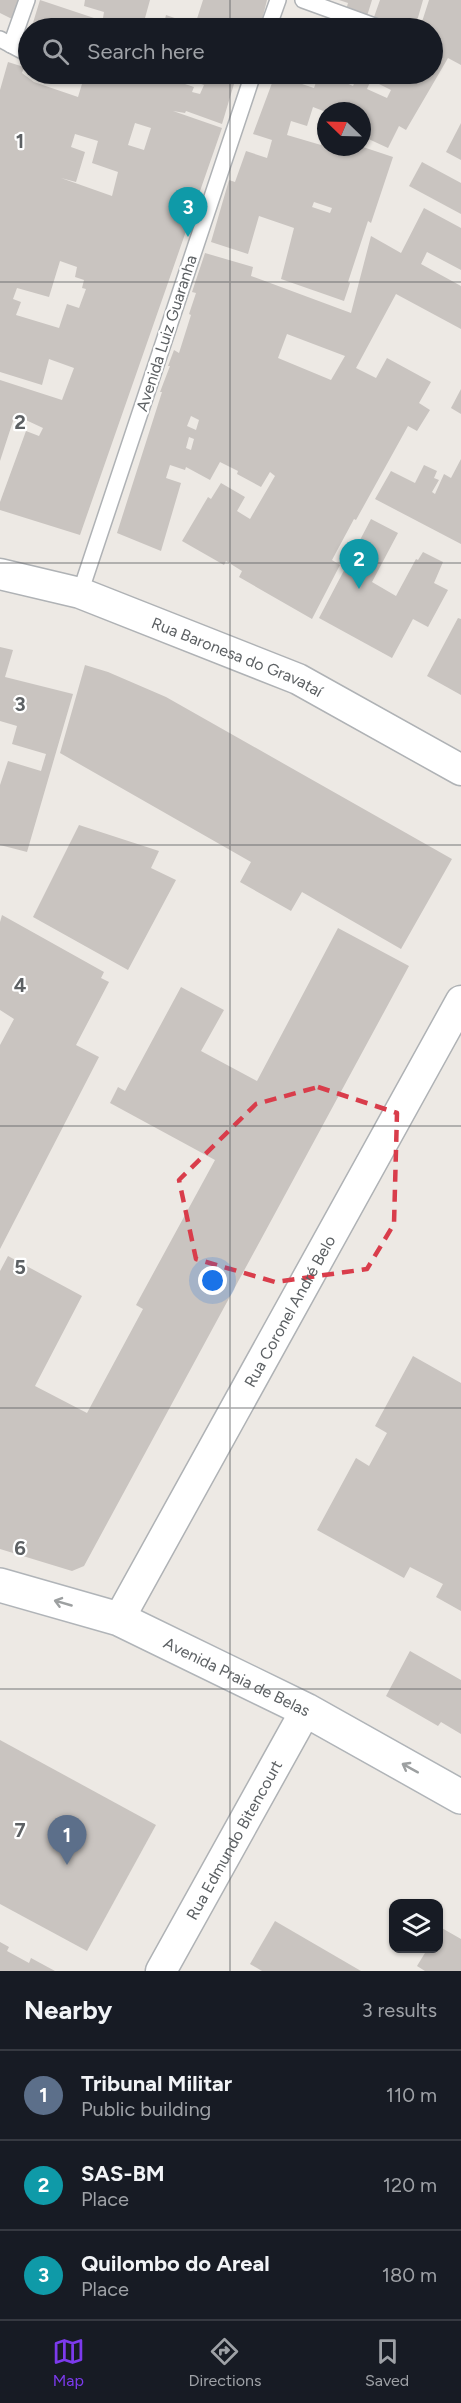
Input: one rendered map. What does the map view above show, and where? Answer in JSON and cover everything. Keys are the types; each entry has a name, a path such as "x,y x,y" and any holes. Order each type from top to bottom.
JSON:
{"main road":[{"name":"Avenida Praia de Belas","path":"0,1585 119,1619 306,1710 461,1797"}],"street":[{"name":"Rua Baronesa do Gravataí","path":"0,573 80,592 298,679 461,770"},
{"name":"Rua Coronel André Belo","path":"119,1619 461,1001"},
{"name":"Rua Edmundo Bitencourt","path":"161,1971 306,1710"}],"lane":[{"path":"6,42 27,0"},
{"path":"272,18 278,0"},
{"path":"303,0 352,18"},
{"name":"Avenida Luiz Guaranha","path":"80,592 250,84"}],"highlighted area":[{"path":"318,1087 397,1113 394,1224 367,1269 275,1282 196,1259 179,1180 256,1104"}],"building":[{"path":"0,0 18,0 12,19 0,13"},
{"path":"40,0 94,18 34,18"},
{"path":"85,0 150,0 145,18 103,18 104,12 84,6"},
{"path":"203,0 267,0 262,18 197,18"},
{"path":"339,0 372,0 367,16 346,10 348,3"},
{"path":"380,0 423,0 418,18 374,17"},
{"path":"429,0 461,0 461,65 448,58 443,67 443,18 423,18"},
{"path":"8,62 18,65 18,84 40,84 78,97 82,84 185,84 194,87 192,92 200,94 204,85 201,84 234,84 222,124 186,111 185,113 173,111 222,128 80,535 0,510 0,502 26,431 39,436 43,428 15,415 0,461 0,380 62,400 74,368 49,359 42,385 0,372 0,90","holes":["135,123 151,128 144,150 128,145","75,134 98,141 92,163 118,172 112,196 61,178 76,182 85,152 71,147","60,261 77,267 75,277 84,280 82,288 86,289 79,308 67,304 59,328 16,315 21,302 13,299 17,288 49,297"]},
{"path":"272,84 302,84 314,88 315,84 353,86 354,84 369,84 367,89 387,98 391,90 379,84 433,84 406,130 399,126 388,148 371,140 371,102 317,102 317,109 313,107 307,126 291,121 287,135 317,144 317,156 371,156 371,150 393,157 371,223 368,221 344,301 281,279 294,228 259,216 248,254 211,242 229,180 235,182 246,151 267,158 272,140 253,134","holes":["314,202 332,208 330,213 312,207"]},
{"path":"461,123 461,160 446,152"},
{"path":"422,162 461,183 461,214 409,186"},
{"path":"424,208 461,228 461,270 427,252 421,264 461,286 461,329 396,294 356,368 376,378 387,358 431,382 419,403 430,410 417,431 408,426 356,520 354,519 332,560 340,565 312,619 239,577 242,571 226,561 224,565 182,541 208,497 211,499 221,483 245,497 237,511 250,519 275,476 270,472 261,487 220,462 210,480 186,467 185,470 170,465 166,478 181,483 161,551 117,533 170,366 168,366 174,350 179,353 191,315 189,314 196,293 192,292 205,253 253,267 251,276 351,313 371,236 401,253","holes":["287,334 345,356 331,380 278,358","191,416 199,420 196,430 187,426","189,437 194,439 191,450 186,448"]},
{"path":"461,389 461,414 451,408"},
{"path":"461,459 461,544 375,499 391,471 415,483 424,465 437,471 434,478 439,480 432,492 435,494 444,474 451,478"},
{"path":"371,519 398,533 372,582 396,596 416,559 418,560 423,552 443,562 434,583 448,590 428,627 413,619 392,658 319,618"},
{"path":"458,618 461,619 461,695 427,676"},
{"path":"0,647 13,650 5,677 73,694 27,852 0,845 0,785 8,761 41,771 46,754 12,744 17,726 0,721"},
{"path":"85,665 108,672 166,697 452,859 401,949 302,892 291,911 240,882 251,862 60,753"},
{"path":"79,825 159,851 151,868 176,880 128,970 33,917"},
{"path":"2,915 104,972 101,978 109,982 76,1045 99,1057 0,1249 0,1045 14,1019 0,1010 0,922"},
{"path":"338,928 409,966 84,1566 72,1571 0,1549 0,1271 8,1256 82,1296 35,1386 87,1413 143,1309 136,1305 215,1160 110,1103 118,1087 125,1091 181,987 224,1010 201,1051 257,1081"},
{"path":"413,1356 461,1383 461,1611 436,1597 443,1584 410,1567 404,1578 317,1530 356,1458 369,1466 387,1433 375,1426"},
{"path":"410,1651 461,1680 461,1734 441,1722 438,1726 386,1696"},
{"path":"0,1740 156,1825 87,1951 0,1904"},
{"path":"275,1921 361,1971 262,1971 250,1964"},
{"path":"443,1929 461,1939 461,1971 425,1971 417,1966 425,1953 443,1953"},
{"path":"0,1942 9,1947 7,1951 29,1963 31,1958 55,1971 0,1971"}],"place":[{"name":"Quilombo do Areal","path":"188,237"},
{"name":"SAS-BM","path":"359,589"},
{"name":"Tribunal Militar","path":"67,1865"}]}
